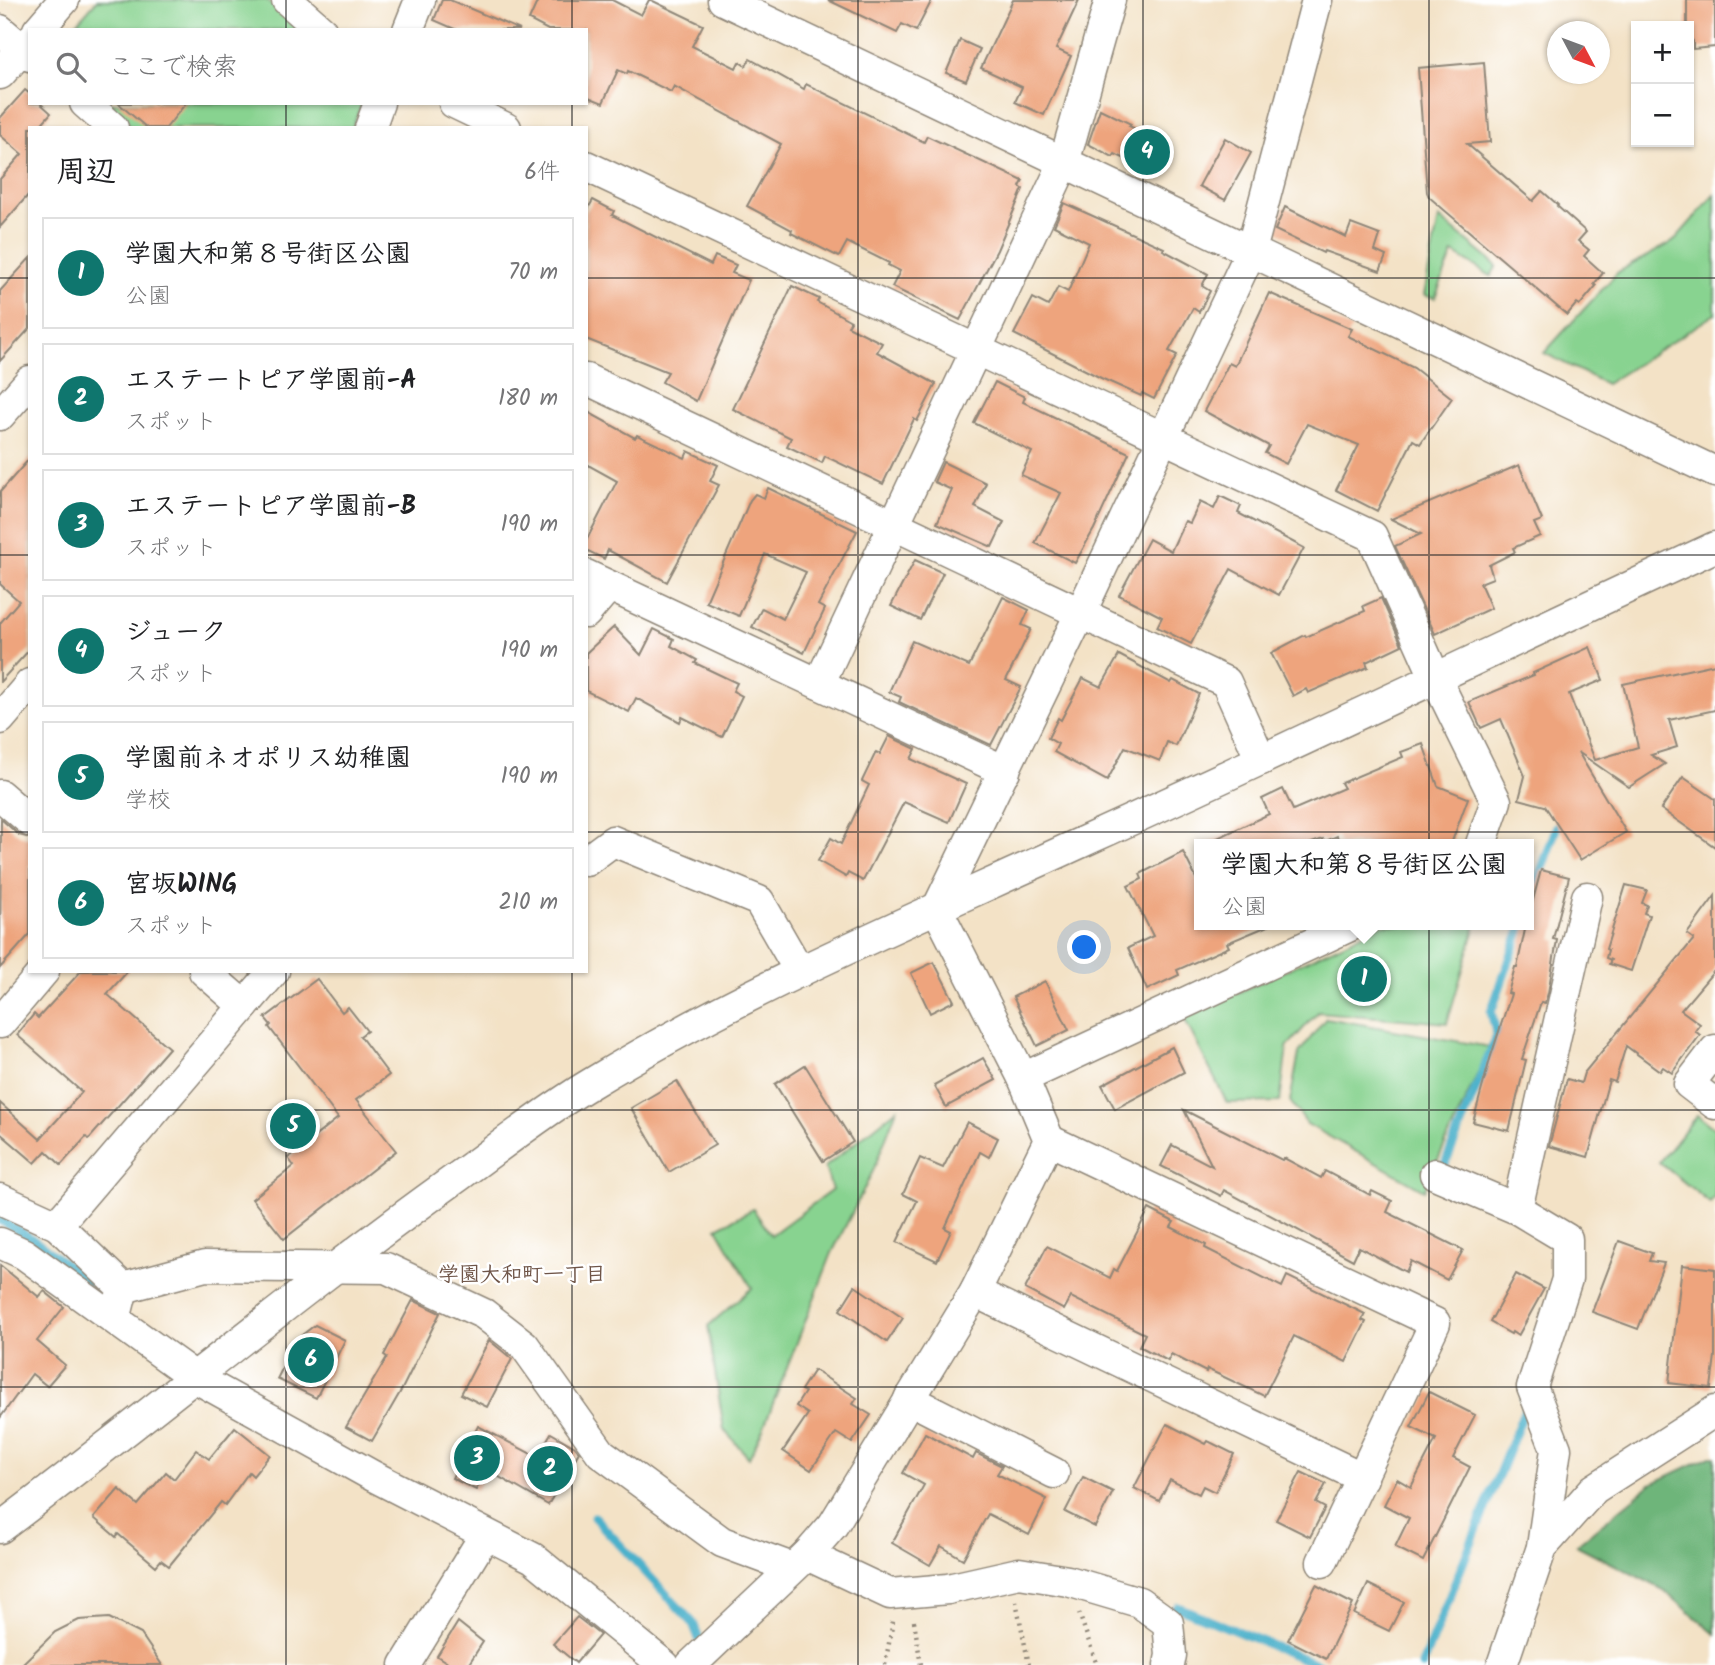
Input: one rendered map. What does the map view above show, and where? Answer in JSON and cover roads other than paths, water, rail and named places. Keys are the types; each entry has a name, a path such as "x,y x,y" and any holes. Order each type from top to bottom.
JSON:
{"street":[{"path":"37,28 64,0"},
{"path":"287,0 319,28"},
{"path":"409,28 420,0"},
{"path":"723,0 1715,472"},
{"path":"819,684 1064,163 1110,0"},
{"path":"937,909 1251,251 1317,0"},
{"path":"0,74 24,41"},
{"path":"87,105 111,126"},
{"path":"371,126 378,105"},
{"path":"458,105 502,126"},
{"path":"588,167 1372,536 1435,677 1496,802 1484,839"},
{"path":"588,380 1226,682 1261,760"},
{"path":"0,415 28,383"},
{"path":"0,1528 196,1378 332,1269 585,1087 738,1001 1715,547"},
{"path":"588,608 598,581 1004,771"},
{"path":"0,719 28,686"},
{"path":"0,795 28,819"},
{"path":"588,860 613,841 759,901 800,972"},
{"path":"1517,1209 1587,897"},
{"path":"937,909 1023,1078 1049,1140 1435,1323 1322,1562"},
{"path":"1023,1078 1341,930"},
{"path":"0,1023 42,973"},
{"path":"206,973 244,1006"},
{"path":"57,1225 272,973"},
{"path":"1715,1049 1689,1084 1715,1104"},
{"path":"691,1665 800,1562 833,1525 975,1292 1049,1140"},
{"path":"1435,1174 1517,1209 1567,1239 1567,1279 1532,1387 1556,1449 1542,1547 1502,1665"},
{"path":"0,1199 57,1225 123,1288"},
{"path":"0,1243 24,1254 196,1378 485,1535 533,1558 664,1665"},
{"path":"123,1288 205,1266 386,1268 484,1314 524,1345 601,1453 722,1542 800,1562 890,1594 948,1588 1019,1573 1068,1581 1139,1602 1168,1623 1171,1655 1169,1665"},
{"path":"115,1319 123,1288"},
{"path":"975,1292 1363,1478"},
{"path":"909,1399 1054,1473"},
{"path":"1542,1547 1594,1489 1715,1411"},
{"path":"405,1665 485,1535"}],"waterway":[{"path":"1534,890 1557,826"},
{"path":"1442,1172 1497,1036 1491,1012 1520,930"},
{"path":"0,1220 28,1236 89,1282"},
{"path":"1422,1665 1526,1407 1524,1399"},
{"path":"594,1517 693,1623 702,1646"},
{"path":"1168,1617 1178,1607 1319,1665"}],"place":[{"name":"ジューク","path":"1147,152"},
{"name":"学園大和第８号街区公園","path":"1364,979"},
{"name":"学園前ネオポリス幼稚園","path":"293,1126"},
{"name":"宮坂WING","path":"311,1360"},
{"name":"エステートピア学園前-B","path":"477,1458"},
{"name":"エステートピア学園前-A","path":"550,1469"}],"district":[{"name":"学園大和町一丁目","path":"522,1274"}]}
